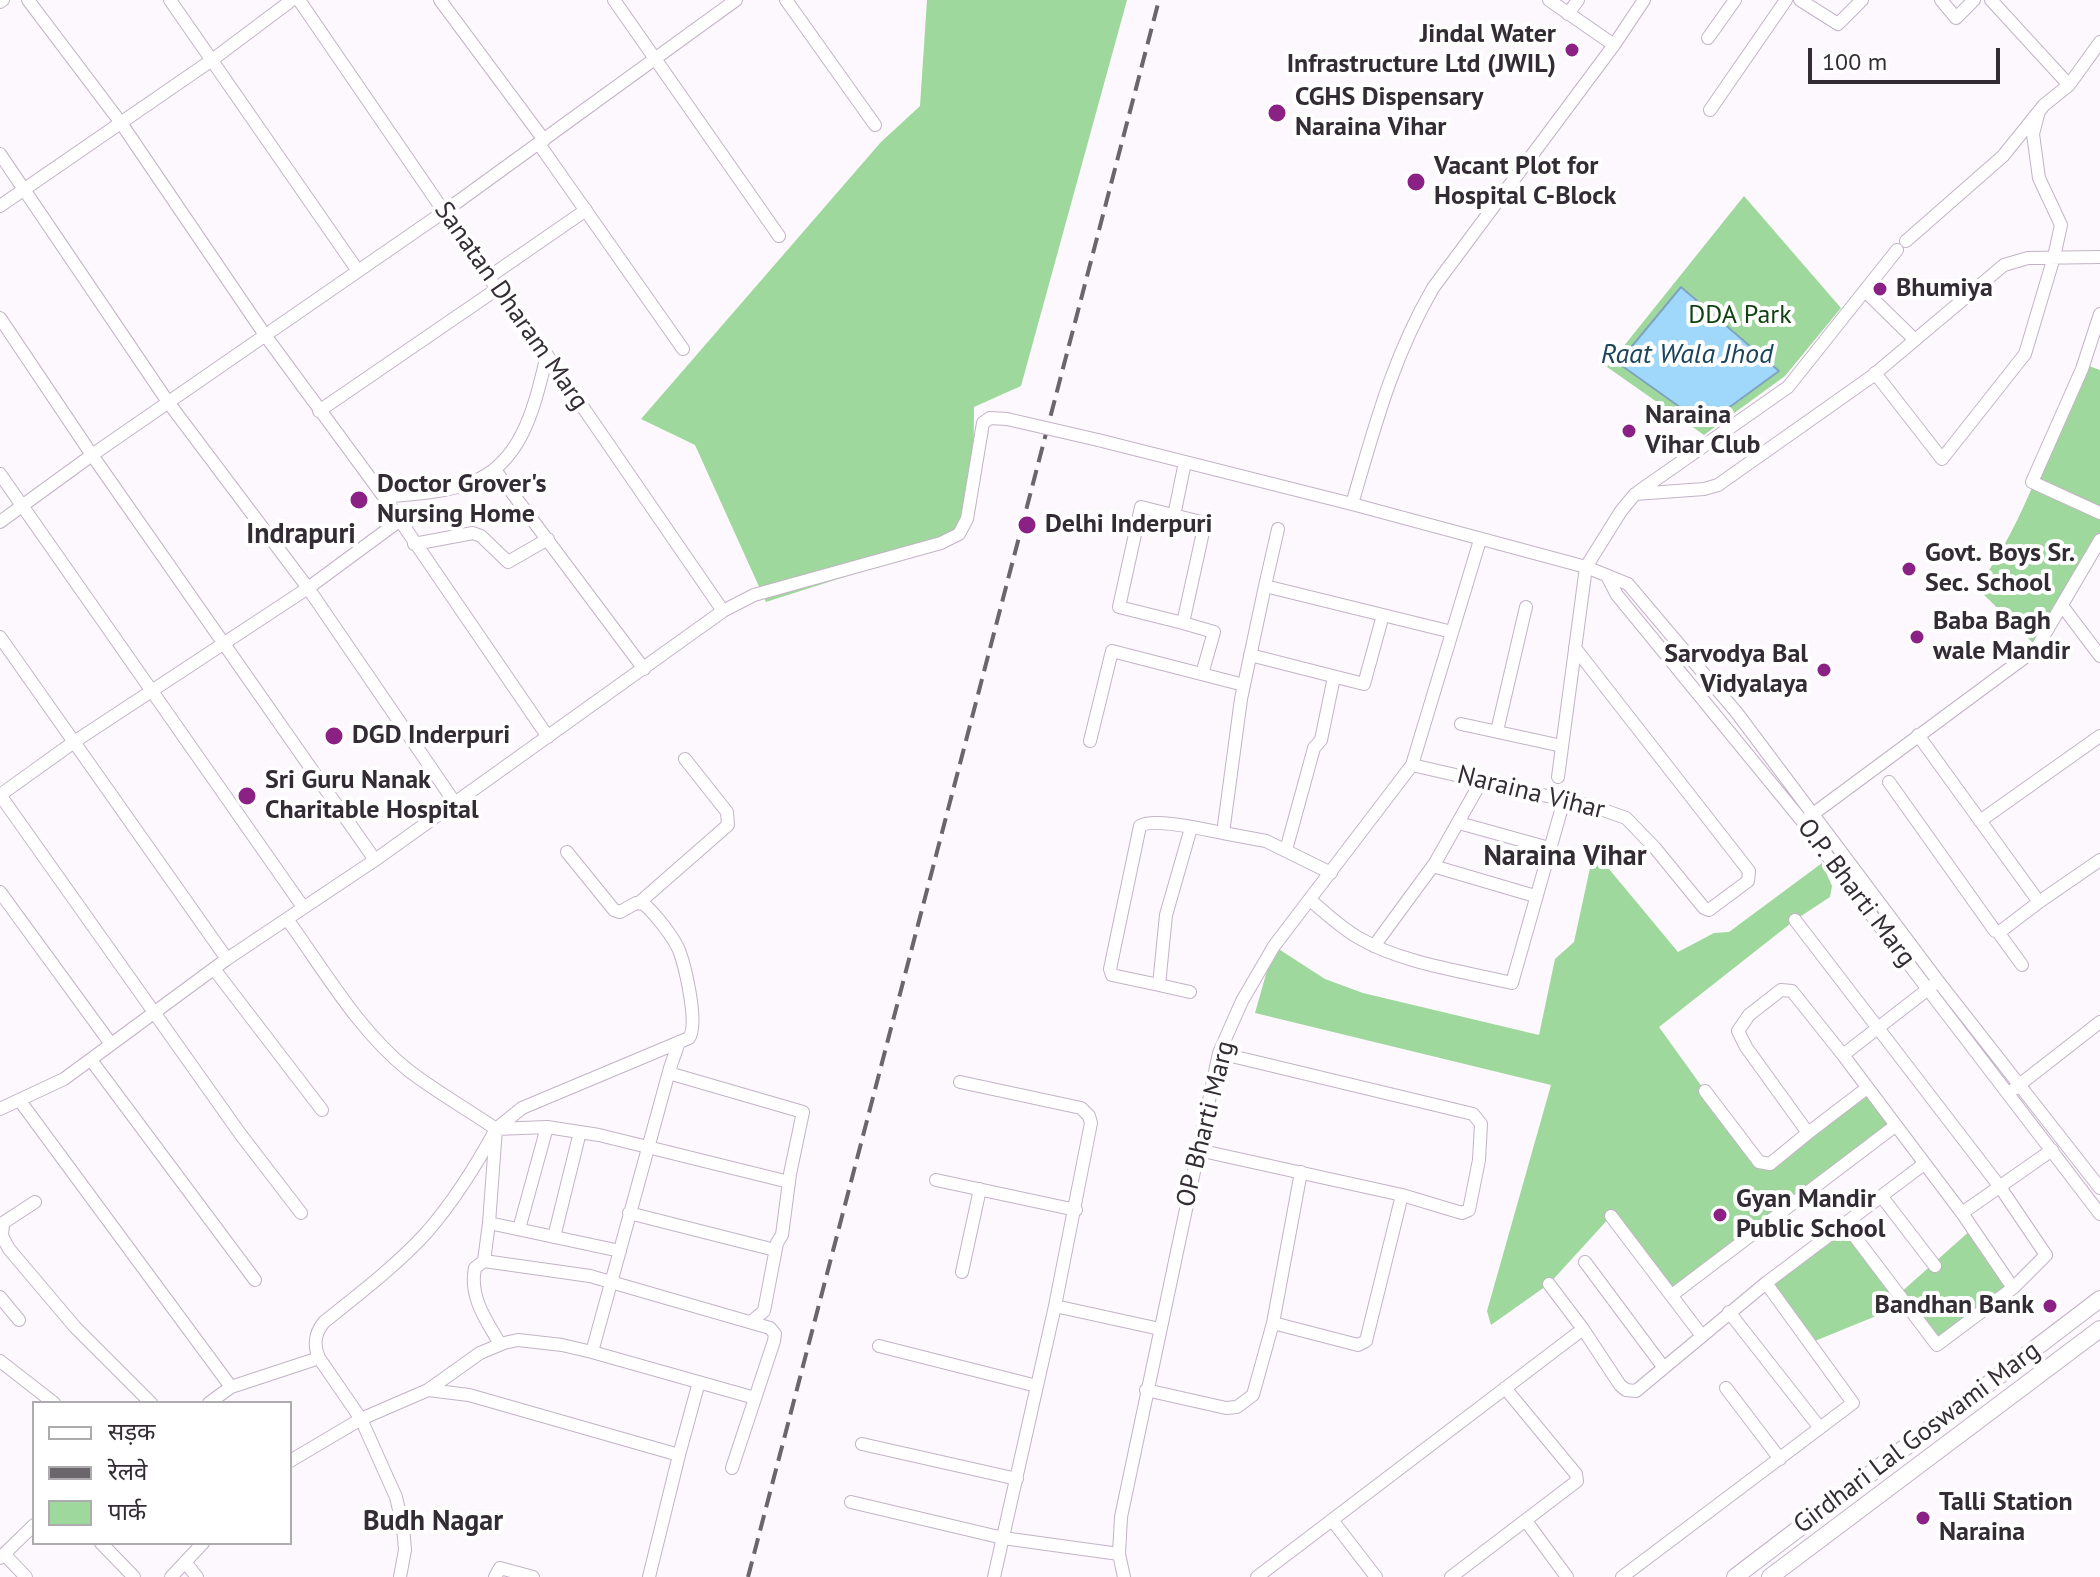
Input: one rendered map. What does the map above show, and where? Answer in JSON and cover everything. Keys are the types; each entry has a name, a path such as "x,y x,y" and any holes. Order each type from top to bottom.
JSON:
{"main road":[{"name":"Girdhari Lal Goswami Marg","path":"1735,1577 2100,1299"},
{"name":"Girdhari Lal Goswami Marg","path":"1770,1577 2100,1329"}],"street":[{"path":"28,0 121,123 265,335 384,497 548,737"},
{"path":"170,0 358,271"},
{"path":"0,206 212,60 292,0"},
{"name":"Sanatan Dharam Marg","path":"299,0 723,611"},
{"path":"440,0 683,349"},
{"path":"614,0 779,236"},
{"path":"0,522 445,211 736,0"},
{"path":"786,0 875,125"},
{"path":"1549,0 1614,45"},
{"path":"1568,14 1578,0"},
{"path":"1352,504 1388,379 1425,300 1644,0"},
{"path":"1708,38 1735,0"},
{"path":"1710,110 1786,0"},
{"path":"1800,0 1838,24 1862,0"},
{"path":"1941,0 1956,18 1974,0"},
{"path":"1991,0 2069,85"},
{"path":"1558,777 1586,567 1621,511 1635,494 1788,387 1902,246 2003,156 2039,111 2069,85 2100,42"},
{"path":"1875,373 1942,459 2025,354 2061,225 2039,178 2033,134 2039,111"},
{"path":"0,154 168,402 308,588 455,803"},
{"path":"489,277 586,210"},
{"path":"1635,494 1704,489 1718,485 1875,373 2004,265 2028,258 2100,257"},
{"path":"319,411 497,289"},
{"path":"1865,291 1915,340"},
{"path":"2100,314 2082,369 2032,482 2100,513"},
{"path":"0,318 375,860"},
{"path":"384,497 468,484 495,470 522,435 547,355"},
{"name":"O.P. Bharti Marg","path":"723,611 754,595 941,543 959,534 967,519 983,423 990,418 1007,419 1098,440 1352,504 1586,567 1628,584 1737,713 1814,813 2008,1094 2100,1214"},
{"path":"1174,516 1185,462"},
{"path":"495,470 644,669"},
{"path":"0,474 303,907"},
{"path":"1183,623 1205,523 1141,507 1119,607 1214,632 1202,674"},
{"path":"301,1213 154,1013 0,795 74,742 308,588 399,521"},
{"path":"1223,833 1244,685 1278,529"},
{"path":"414,544 473,533 481,536 508,562 548,539"},
{"name":"OP Bharti Marg","path":"1124,1577 1119,1554 1121,1517 1219,1053 1242,1001 1274,946 1412,765 1480,540"},
{"path":"1803,822 2036,649 2100,540"},
{"name":"O.P. Bharti Marg","path":"1607,576 1617,595 1803,822 1849,886 2021,1084 2100,1188"},
{"path":"1265,586 1452,632"},
{"path":"1497,731 1526,607"},
{"path":"2063,607 2100,656"},
{"path":"0,1109 64,1079 227,959 375,860 723,611"},
{"path":"1250,655 1364,684 1383,615"},
{"path":"0,637 227,959"},
{"name":"Naraina Vihar","path":"1412,765 1595,807 1626,818 1709,910 1748,881 1749,871 1575,648"},
{"path":"1090,741 1112,651 1244,685"},
{"path":"1286,850 1314,748 1321,740 1334,677"},
{"path":"1461,724 1562,746"},
{"path":"1918,735 2039,902"},
{"path":"1980,821 2100,736"},
{"path":"567,852 614,910 620,912 640,902 728,825 727,812 685,759"},
{"path":"1374,946 1433,866 1482,780"},
{"path":"1889,782 2022,965"},
{"path":"1310,900 1355,936 1374,946 1400,956 1512,983 1564,800"},
{"path":"1190,992 1115,976 1110,969 1140,826 1146,822 1266,841 1331,873"},
{"path":"1459,823 1549,848"},
{"path":"1159,985 1166,915 1191,828"},
{"path":"1998,932 2100,860"},
{"path":"1433,866 1535,896"},
{"path":"0,892 111,1044"},
{"path":"400,1577 405,1550 396,1497 361,1419 319,1358 315,1342 317,1330 392,1266 430,1228 496,1129 522,1108 679,1042 693,1033 682,961 675,943 649,908 640,902"},
{"path":"287,919 388,1051 408,1070 496,1129 547,1127 580,1132 647,1145 789,1182"},
{"path":"1795,920 2000,1187 2046,1255 2013,1288 1937,1345 1846,1225"},
{"path":"214,969 322,1110"},
{"path":"1843,1055 1934,985"},
{"path":"1808,1133 1746,1047 1738,1031 1749,1015 1781,990 1788,990 1843,1055 1962,1213 2013,1288"},
{"path":"2008,1094 2100,1022"},
{"path":"592,1352 647,1145 679,1042"},
{"path":"1198,1150 1402,1195 1462,1213 1467,1212 1479,1160 1481,1124 1473,1114 1219,1053"},
{"path":"91,1060 255,1280"},
{"path":"670,1068 672,1074 803,1112 782,1235 775,1250 764,1311 751,1322"},
{"path":"960,1082 1081,1108 1091,1123 1076,1210 994,1577"},
{"path":"1705,1091 1762,1164 1770,1164 1867,1088"},
{"path":"20,1101 208,1361 231,1387"},
{"path":"1672,1295 1895,1126"},
{"path":"519,1229 547,1127"},
{"path":"496,1129 484,1261 475,1268 474,1292 477,1304 500,1344"},
{"path":"554,1237 580,1132"},
{"path":"1962,1213 2052,1150"},
{"path":"1549,1284 1626,1390 1636,1391 1729,1312 1924,1164"},
{"path":"1146,1390 1226,1408 1237,1407 1253,1395 1273,1323 1301,1172"},
{"path":"936,1180 1076,1210"},
{"path":"962,1272 980,1189"},
{"path":"1273,1323 1358,1345 1366,1341 1402,1195"},
{"path":"1882,1197 1935,1266"},
{"path":"35,1202 3,1223 2,1236 9,1249 75,1327 149,1401"},
{"path":"629,1213 775,1250"},
{"path":"1611,1216 1702,1336"},
{"path":"489,1223 620,1251"},
{"path":"484,1261 572,1273 612,1282 770,1328 775,1334 732,1468"},
{"path":"1585,1262 1664,1368"},
{"path":"1622,1577 1851,1407 1853,1401 1766,1283"},
{"path":"0,1297 19,1320"},
{"path":"1055,1306 1160,1329"},
{"path":"1729,1312 1820,1428"},
{"path":"1257,1577 1583,1329"},
{"path":"292,1460 361,1419 428,1390 480,1353 500,1344 533,1341 592,1352 755,1398"},
{"path":"879,1346 1037,1386"},
{"path":"212,1401 231,1387 319,1358"},
{"path":"0,1361 51,1401"},
{"path":"649,1577 699,1382"},
{"path":"1451,1577 1575,1484 1577,1477 1505,1388"},
{"path":"1726,1388 1780,1459"},
{"path":"428,1390 469,1395 679,1455"},
{"path":"862,1444 1017,1479"},
{"path":"851,1502 1003,1538 1119,1554"},
{"path":"1332,1520 1376,1577"},
{"path":"1526,1521 1567,1577"},
{"path":"26,1577 2,1556 32,1527"},
{"path":"103,1545 134,1577"},
{"path":"171,1577 201,1545"},
{"path":"185,1562 197,1577"},
{"path":"495,1577 500,1568 533,1577"}],"green space":[{"path":"927,0 1127,0 1021,386 974,407 973,520 963,539 766,602 695,445 641,419 881,142 920,106"},
{"name":"DDA Park","path":"1744,196 1841,308 1785,376 1704,435 1607,367"},
{"path":"2078,362 2100,370 2100,533 2061,606 2033,643 1977,588 2010,535 2023,507"},
{"path":"1604,863 1678,952 1714,933 1729,932 1822,863 1832,886 1830,897 1795,920 1659,1027 1705,1091 1764,1163 1867,1088 1895,1126 1672,1294 1611,1216 1549,1284 1491,1325 1487,1311 1551,1085 1255,1013 1274,946 1325,979 1363,993 1539,1035 1555,959 1574,942 1590,868"},
{"path":"1846,1225 1899,1294 1972,1229 2013,1288 1939,1346 1903,1305 1810,1343 1766,1283"}],"water":[{"name":"Raat Wala Jhod","path":"1681,287 1779,371 1705,425 1618,363"}],"railway":[{"path":"748,1577 1159,0"}],"place":[{"name":"Jindal Water Infrastructure Ltd (JWIL)","path":"1572,50"},
{"name":"CGHS Dispensary Naraina Vihar","path":"1277,113"},
{"name":"Vacant Plot for Hospital C-Block","path":"1416,182"},
{"name":"Bhumiya","path":"1880,289"},
{"name":"Naraina Vihar Club","path":"1629,431"},
{"name":"Doctor Grover's Nursing Home","path":"359,500"},
{"name":"Delhi Inderpuri","path":"1027,525"},
{"name":"Govt. Boys Sr. Sec. School","path":"1909,569"},
{"name":"Baba Bagh wale Mandir","path":"1917,637"},
{"name":"Sarvodya Bal Vidyalaya","path":"1824,670"},
{"name":"DGD Inderpuri","path":"334,736"},
{"name":"Sri Guru Nanak Charitable Hospital","path":"247,796"},
{"name":"Gyan Mandir Public School","path":"1720,1215"},
{"name":"Bandhan Bank","path":"2050,1306"},
{"name":"Talli Station Naraina","path":"1923,1518"}],"district":[{"name":"Indrapuri","path":"301,535"},
{"name":"Naraina Vihar","path":"1565,857"},
{"name":"Budh Nagar","path":"433,1522"}]}
